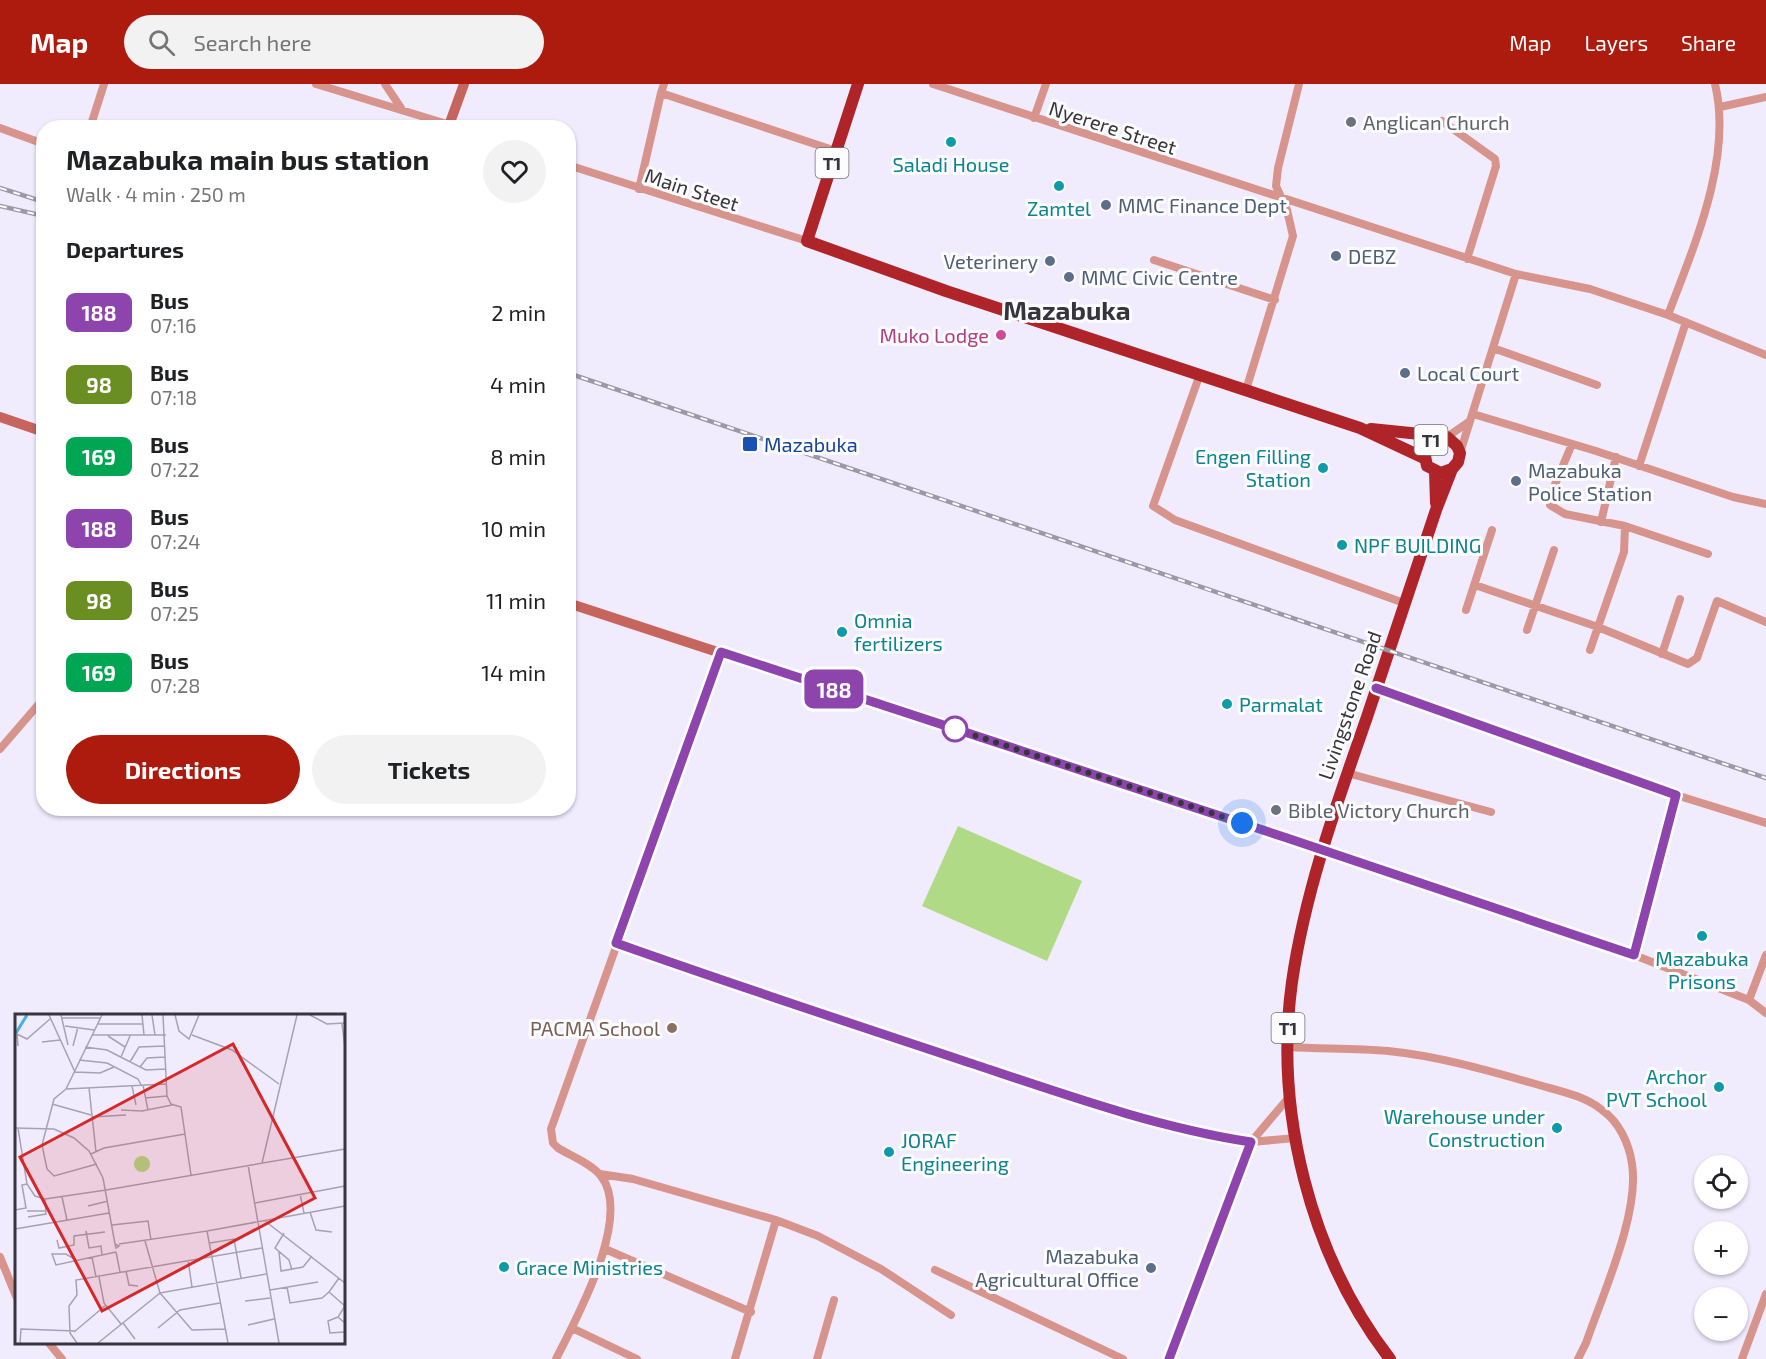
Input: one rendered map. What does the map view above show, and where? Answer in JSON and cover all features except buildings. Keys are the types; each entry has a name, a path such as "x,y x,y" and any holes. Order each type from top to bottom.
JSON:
{"highway":[{"name":"T1","path":"858,84 807,242 1360,428 1424,458"},
{"name":"T1","path":"1360,428 1444,437 1457,446 1460,453"},
{"name":"T1","path":"1444,437 1430,440 1426,445 1424,458 1428,466 1435,471 1452,469"},
{"name":"Livingstone Road","path":"1390,1359 1352,1300 1330,1257 1315,1216 1296,1138 1291,1095 1288,1047 1292,984 1299,941 1322,850 1436,510 1460,453"},
{"name":"Livingstone Road","path":"1435,471 1436,510"}],"main road":[{"path":"455,120 464,84"},
{"path":"0,417 36,429"},
{"path":"576,606 1322,850"}],"street":[{"path":"93,120 104,84"},
{"path":"316,84 436,120"},
{"path":"385,84 401,108"},
{"path":"639,189 664,84"},
{"name":"Nyerere Street","path":"933,84 1467,259 1516,274 1590,289 1668,315 1766,356"},
{"path":"1034,118 1046,84"},
{"path":"1246,390 1293,236 1283,200 1276,186 1278,168 1299,84"},
{"path":"1668,315 1690,256 1719,149 1720,107 1715,84"},
{"path":"661,93 836,151"},
{"path":"1720,107 1766,97"},
{"path":"1442,121 1495,159 1496,166 1467,259"},
{"path":"0,128 36,141"},
{"name":"Main Steet","path":"576,168 807,242"},
{"path":"1154,260 1275,300"},
{"path":"1460,453 1516,274"},
{"path":"1639,466 1686,322"},
{"path":"1493,348 1597,385"},
{"path":"1200,374 1153,506 1175,520 1404,603"},
{"path":"1444,437 1472,418 1572,444 1762,504 1766,511"},
{"path":"1572,444 1551,495 1550,505 1565,514 1625,526 1708,554"},
{"path":"1600,522 1616,458"},
{"path":"1590,650 1624,552 1625,526"},
{"path":"1466,610 1492,530"},
{"path":"1527,630 1554,550"},
{"path":"1475,585 1598,627 1688,664 1697,658 1717,601 1766,622"},
{"path":"1662,654 1680,599"},
{"path":"721,652 551,1129 553,1143 600,1174 633,1179 776,1220 830,1241 865,1260 951,1315"},
{"path":"1376,688 1676,795 1766,823"},
{"path":"0,749 36,707"},
{"path":"1347,773 1491,812"},
{"path":"1634,955 1676,795"},
{"path":"1322,850 1634,955 1749,1000 1766,1014"},
{"path":"616,943 743,989 1048,1089 1192,1133 1251,1142 1296,1138"},
{"path":"1749,1000 1766,955"},
{"path":"1288,1047 1389,1051 1435,1058 1573,1095 1601,1108 1612,1118 1628,1149 1632,1165 1633,1190 1620,1240 1586,1343 1578,1359"},
{"path":"1169,1359 1251,1142 1291,1095"},
{"path":"556,1359 572,1328 605,1250 609,1194 600,1174"},
{"path":"735,1359 751,1312 776,1220"},
{"path":"605,1250 751,1312"},
{"path":"0,1257 15,1294"},
{"path":"935,1270 1123,1359"},
{"path":"1742,1359 1766,1294"},
{"path":"817,1359 834,1300"},
{"path":"572,1328 637,1359"},
{"path":"50,1344 62,1359"}],"green space":[{"path":"958,826 1082,881 1047,961 922,906"}],"railway":[{"path":"0,188 36,199"},
{"path":"0,206 36,214"},
{"path":"576,376 1766,778"}],"bus line":[{"name":"188","path":"1169,1359 1251,1142 1192,1133 1038,1085 743,989 616,943 721,652 1634,955 1676,795 1376,688"}],"place":[{"name":"Anglican Church","path":"1351,122"},
{"name":"Saladi House","path":"951,142"},
{"name":"Zamtel","path":"1059,186"},
{"name":"MMC Finance Dept","path":"1106,205"},
{"name":"DEBZ","path":"1336,256"},
{"name":"Veterinery","path":"1050,261"},
{"name":"MMC Civic Centre","path":"1069,277"},
{"name":"Muko Lodge","path":"1001,335"},
{"name":"Local Court","path":"1405,373"},
{"name":"Mazabuka","path":"750,444"},
{"name":"Engen Filling Station","path":"1323,468"},
{"name":"Mazabuka Police Station","path":"1516,481"},
{"name":"NPF BUILDING","path":"1342,545"},
{"name":"Omnia fertilizers","path":"842,632"},
{"name":"Parmalat","path":"1227,704"},
{"name":"Bible Victory Church","path":"1276,810"},
{"name":"Mazabuka Prisons","path":"1702,936"},
{"name":"PACMA School","path":"672,1028"},
{"name":"Archor PVT School","path":"1719,1087"},
{"name":"Warehouse under Construction","path":"1557,1128"},
{"name":"JORAF Engineering","path":"889,1152"},
{"name":"Grace Ministries","path":"504,1267"},
{"name":"Mazabuka Agricultural Office","path":"1151,1268"}],"district":[{"name":"Mazabuka","path":"1067,309"}],"route":[{"path":"955,729 953,728 1242,823"}]}
